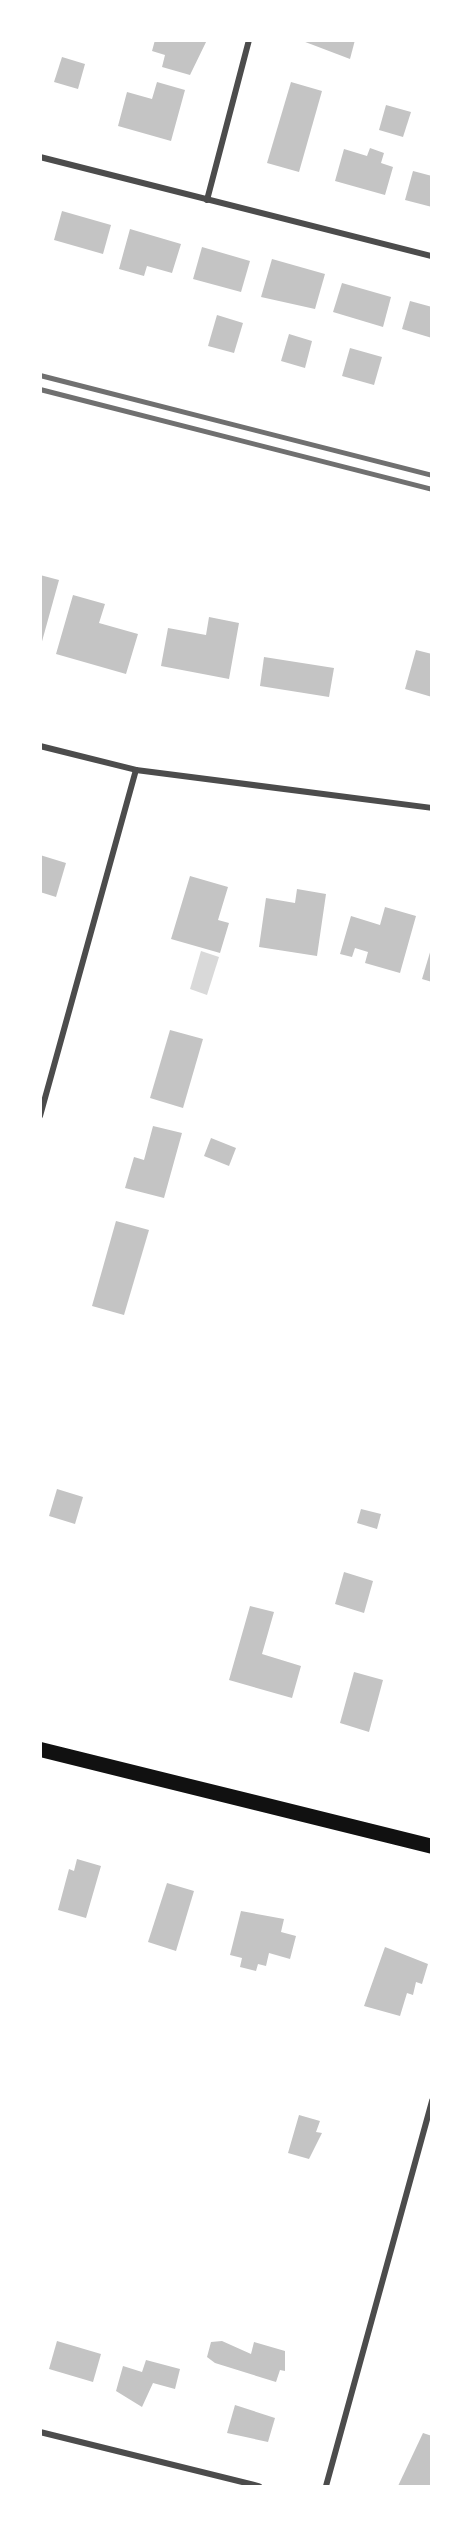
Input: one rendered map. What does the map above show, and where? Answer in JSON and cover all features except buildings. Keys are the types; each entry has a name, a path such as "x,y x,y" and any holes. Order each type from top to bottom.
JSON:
{"main road":[{"path":"40,1749 432,1846"}],"street":[{"path":"207,200 249,40"},
{"path":"40,156 432,256"},
{"path":"40,746 136,770 432,808"},
{"path":"40,1116 136,770"},
{"path":"326,2487 432,2100"},
{"path":"40,2432 259,2487"}],"shaded area":[{"path":"201,951 219,957 207,995 190,989"}],"railway":[{"path":"40,375 432,475"},
{"path":"40,389 432,489"}]}
